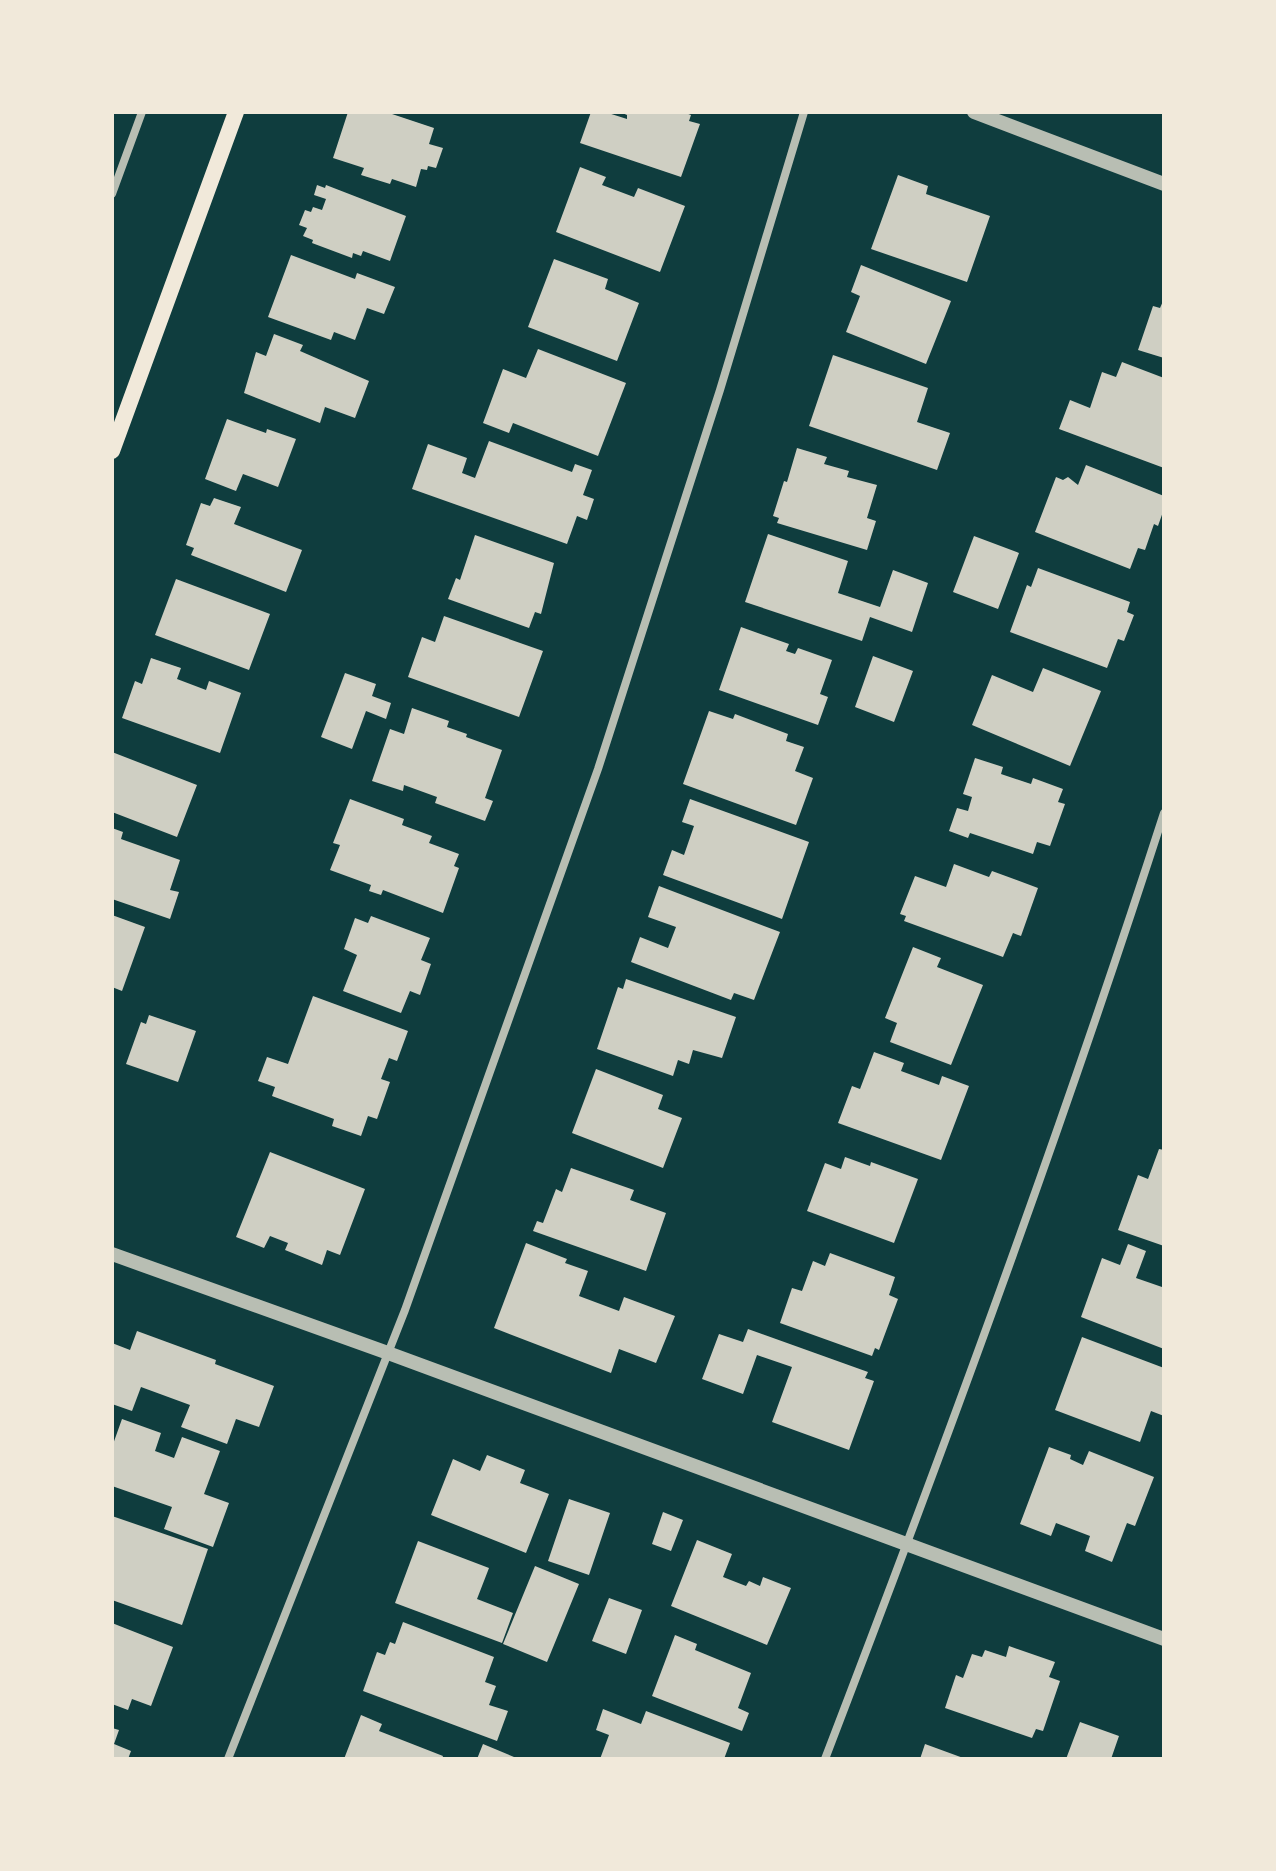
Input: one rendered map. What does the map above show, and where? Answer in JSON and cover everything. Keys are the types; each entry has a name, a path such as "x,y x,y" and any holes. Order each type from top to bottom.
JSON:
{"main road":[{"path":"112,451 236,112"}],"street":[{"path":"112,194 142,112"},
{"path":"228,1759 405,1310 598,769 720,390 804,112"},
{"path":"974,112 1164,184"},
{"path":"825,1759 907,1545 1043,1170 1164,813"},
{"path":"112,1254 1164,1639"}],"building":[{"path":"348,112 392,112 434,128 429,144 443,148 436,168 428,166 427,170 421,169 416,187 392,179 390,184 361,175 364,168 333,158"},
{"path":"591,112 605,112 627,119 627,115 620,112 683,112 691,115 689,121 700,124 681,177 580,143"},
{"path":"580,167 606,177 602,185 634,197 638,188 685,206 660,272 556,232"},
{"path":"898,175 928,186 926,194 990,216 967,282 871,249"},
{"path":"317,185 325,188 326,185 406,216 390,261 363,251 361,256 353,253 352,258 312,243 313,240 303,236 307,228 299,225 305,210 311,212 313,207 322,210 326,199 314,195"},
{"path":"291,255 355,279 357,273 395,287 384,314 367,308 355,340 334,332 331,340 268,317"},
{"path":"554,259 608,279 605,289 639,303 617,361 528,327"},
{"path":"861,265 951,301 926,364 846,332 860,296 851,292"},
{"path":"1164,299 1164,358 1138,350 1153,306 1160,308"},
{"path":"274,334 303,345 300,351 369,381 355,418 325,407 320,423 244,393 256,352 266,356"},
{"path":"538,349 626,383 598,456 513,423 509,433 483,423 503,369 526,378"},
{"path":"833,355 928,388 917,422 950,433 937,470 809,426"},
{"path":"1122,362 1164,378 1164,468 1059,429 1070,400 1090,408 1102,372 1116,377"},
{"path":"227,419 266,433 267,429 296,439 278,487 243,474 236,491 205,479"},
{"path":"489,441 572,472 575,464 592,470 583,495 594,499 587,520 577,516 567,544 412,489 428,444 467,458 462,473 475,478"},
{"path":"797,448 827,457 824,464 849,471 847,477 877,485 867,518 876,521 867,550 777,523 779,518 773,516"},
{"path":"1086,465 1164,496 1164,509 1158,526 1154,524 1145,550 1138,548 1130,569 1035,532 1056,477 1063,480 1068,477 1078,485"},
{"path":"214,498 241,507 234,524 302,550 286,592 191,555 194,548 186,545 201,503 210,506"},
{"path":"768,534 848,561 838,593 880,607 893,570 928,583 912,632 870,617 862,641 745,602"},
{"path":"475,535 554,563 541,614 535,612 529,628 448,599 456,578 460,580"},
{"path":"974,536 1019,553 998,609 953,592"},
{"path":"1038,568 1130,602 1127,612 1134,615 1124,641 1118,639 1107,668 1010,632 1027,585 1031,587"},
{"path":"176,579 270,614 249,670 155,635"},
{"path":"444,616 543,651 519,717 408,677 422,637 435,642"},
{"path":"741,627 789,644 786,651 795,654 798,648 832,660 820,694 828,697 818,725 719,690"},
{"path":"873,656 913,671 894,722 855,707"},
{"path":"151,658 181,668 177,679 206,690 209,681 241,693 220,753 122,718 135,681 142,684"},
{"path":"1043,668 1101,691 1070,766 972,725 992,675 1033,692"},
{"path":"345,673 376,684 372,696 391,703 386,719 366,711 352,749 321,737"},
{"path":"412,708 449,721 447,727 502,750 485,798 493,801 485,821 435,803 437,797 404,785 403,791 372,781 390,729 404,734"},
{"path":"709,711 733,719 735,714 788,734 786,741 804,747 795,771 813,778 796,825 683,784"},
{"path":"112,752 197,785 177,837 112,812"},
{"path":"975,758 1003,767 1001,774 1031,784 1033,778 1063,789 1058,802 1065,804 1050,846 1037,842 1033,854 970,833 968,838 949,831 957,808 968,811 972,797 963,794"},
{"path":"350,799 404,819 402,825 432,836 429,843 459,854 454,866 459,868 443,913 383,890 381,895 369,891 371,885 330,870 340,845 333,843"},
{"path":"690,799 809,842 782,919 663,875 672,850 684,855 694,826 682,822"},
{"path":"112,828 123,832 121,839 180,860 170,890 179,892 170,919 112,899"},
{"path":"954,864 989,877 992,871 1038,888 1021,936 1013,933 1003,957 904,921 906,916 900,914 915,876 946,887"},
{"path":"659,886 780,932 754,1000 734,993 731,1000 631,962 640,937 668,948 676,927 648,917"},
{"path":"112,915 145,927 122,991 112,987"},
{"path":"371,916 430,938 421,960 431,964 420,995 410,991 401,1013 343,991 357,955 344,949 355,918 368,923"},
{"path":"913,947 941,958 937,967 983,985 951,1065 890,1042 897,1023 885,1018"},
{"path":"626,979 736,1017 722,1058 693,1050 689,1064 678,1060 673,1076 597,1049 618,987 623,989"},
{"path":"313,996 408,1031 397,1061 389,1058 381,1079 390,1082 377,1119 368,1116 361,1136 332,1126 334,1119 272,1096 275,1087 258,1081 267,1057 288,1064"},
{"path":"149,1015 196,1031 178,1082 126,1064 141,1022 146,1024"},
{"path":"874,1052 904,1063 901,1071 939,1085 942,1076 969,1086 941,1160 838,1123 852,1086 860,1089"},
{"path":"596,1069 663,1095 658,1109 682,1118 663,1168 572,1133"},
{"path":"1159,1149 1164,1150 1164,1246 1118,1230 1138,1175 1148,1179"},
{"path":"270,1152 365,1189 340,1255 327,1250 322,1265 285,1250 288,1243 270,1236 264,1248 236,1237"},
{"path":"845,1157 870,1166 871,1162 918,1179 894,1243 807,1211 825,1163 841,1169"},
{"path":"571,1168 634,1190 630,1200 666,1213 646,1271 533,1231 537,1221 543,1223 556,1189 562,1192"},
{"path":"526,1243 588,1271 579,1296 619,1311 624,1297 675,1316 656,1363 619,1349 611,1373 494,1328"},
{"path":"1128,1244 1146,1251 1136,1278 1162,1287 1164,1282 1164,1349 1081,1317 1102,1258 1120,1265"},
{"path":"830,1253 895,1277 889,1295 898,1299 879,1350 875,1348 872,1356 780,1323 792,1288 802,1291 813,1261 825,1266"},
{"path":"748,1329 868,1372 865,1378 874,1381 849,1450 772,1422 792,1367 757,1355 743,1394 702,1379 719,1334 743,1342"},
{"path":"137,1331 216,1360 215,1364 274,1386 259,1427 236,1419 227,1444 181,1427 190,1405 141,1387 132,1411 112,1404 112,1343 130,1350"},
{"path":"1082,1337 1164,1368 1164,1416 1151,1411 1140,1442 1055,1410"},
{"path":"122,1419 161,1433 155,1451 174,1458 182,1437 220,1451 204,1494 229,1503 213,1547 164,1529 172,1507 112,1486 112,1447"},
{"path":"1049,1447 1071,1455 1070,1459 1083,1465 1089,1451 1154,1477 1135,1526 1127,1523 1112,1562 1085,1551 1090,1536 1056,1523 1051,1536 1020,1524"},
{"path":"487,1455 525,1470 520,1483 549,1494 526,1553 431,1515 453,1459 480,1471"},
{"path":"569,1499 610,1513 589,1575 548,1561"},
{"path":"663,1512 683,1520 671,1551 652,1544"},
{"path":"112,1516 208,1549 182,1625 112,1600"},
{"path":"697,1540 732,1554 723,1577 746,1586 749,1581 760,1586 763,1577 791,1588 767,1645 671,1606"},
{"path":"418,1541 489,1568 477,1599 513,1613 502,1643 395,1603"},
{"path":"535,1566 579,1584 547,1662 503,1644"},
{"path":"609,1598 642,1610 626,1654 592,1641"},
{"path":"403,1622 494,1657 485,1682 496,1686 489,1705 508,1711 497,1741 363,1691 377,1652 385,1655 390,1642 395,1644"},
{"path":"112,1623 173,1647 151,1706 132,1699 128,1710 112,1704"},
{"path":"675,1635 697,1644 695,1650 751,1673 738,1708 749,1713 742,1731 652,1696"},
{"path":"1009,1646 1055,1662 1049,1677 1060,1681 1043,1731 1036,1729 1032,1738 945,1708 956,1675 963,1678 972,1654 982,1657 985,1650 1006,1657"},
{"path":"603,1709 641,1724 646,1711 730,1743 724,1759 600,1759 609,1735 596,1730"},
{"path":"361,1715 382,1724 379,1731 443,1756 442,1759 344,1759"},
{"path":"1080,1722 1119,1736 1111,1759 1066,1759"},
{"path":"112,1728 119,1730 114,1744 131,1751 128,1759 112,1759"},
{"path":"483,1744 514,1757 477,1759"},
{"path":"925,1744 966,1759 920,1759"}]}
